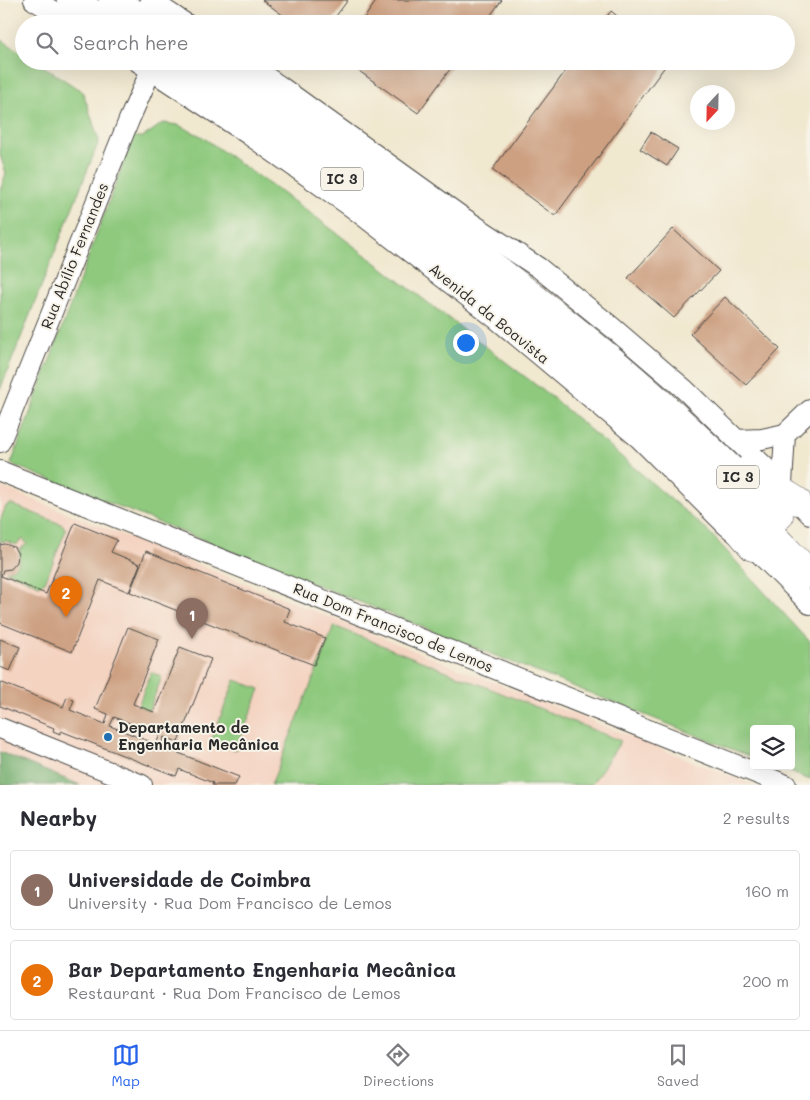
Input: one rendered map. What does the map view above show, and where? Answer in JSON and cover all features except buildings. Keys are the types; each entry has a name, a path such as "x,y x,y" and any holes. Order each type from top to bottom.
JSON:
{"highway":[{"path":"71,0 95,15"},
{"path":"113,0 136,15"},
{"name":"Avenida da Boavista","path":"163,70 258,120 364,194 581,364 658,417 810,547"},
{"name":"Avenida da Boavista","path":"223,70 271,101 376,177 523,288 596,348 658,417 810,574"},
{"path":"658,417 718,436 776,488 797,500"},
{"path":"658,417 670,456 732,520 753,546"}],"street":[{"path":"34,0 60,15"},
{"path":"150,0 172,15"},
{"name":"Rua Abílio Fernandes","path":"0,442 150,70"},
{"name":"Avenida da Boavista","path":"160,70 353,208 484,309 569,378 639,438 726,525 753,546 810,604"},
{"path":"256,70 462,217 539,268 683,388 797,500"},
{"path":"736,440 762,439 785,434 810,410"},
{"path":"785,434 797,500"},
{"name":"Rua Dom Francisco de Lemos","path":"0,471 786,785"},
{"path":"0,728 142,785"}],"shaded area":[{"path":"2,487 753,785 0,785 0,492"}],"green space":[{"path":"0,39 15,48 15,70 49,70 83,92 99,141 0,390 0,191 6,173 0,155"},
{"path":"163,123 178,125 201,136 317,218 553,398 709,532 810,642 810,780 785,770 795,770 795,725 750,725 750,756 11,464 133,137 143,137"},
{"path":"11,504 63,525 66,530 45,582 39,585 6,571 17,564 20,558 19,550 27,544 23,539 16,545 6,541 0,542 0,521 6,506"},
{"path":"334,626 621,741 591,785 271,785"},
{"path":"151,672 162,677 149,710 138,706"},
{"path":"235,680 260,689 236,750 211,741"},
{"path":"0,752 80,785 0,785"}],"place":[{"name":"Bar Departamento Engenharia Mecânica","path":"66,617"},
{"name":"Universidade de Coimbra","path":"192,639"},
{"name":"Departamento de Engenharia Mecânica","path":"108,737"}]}
